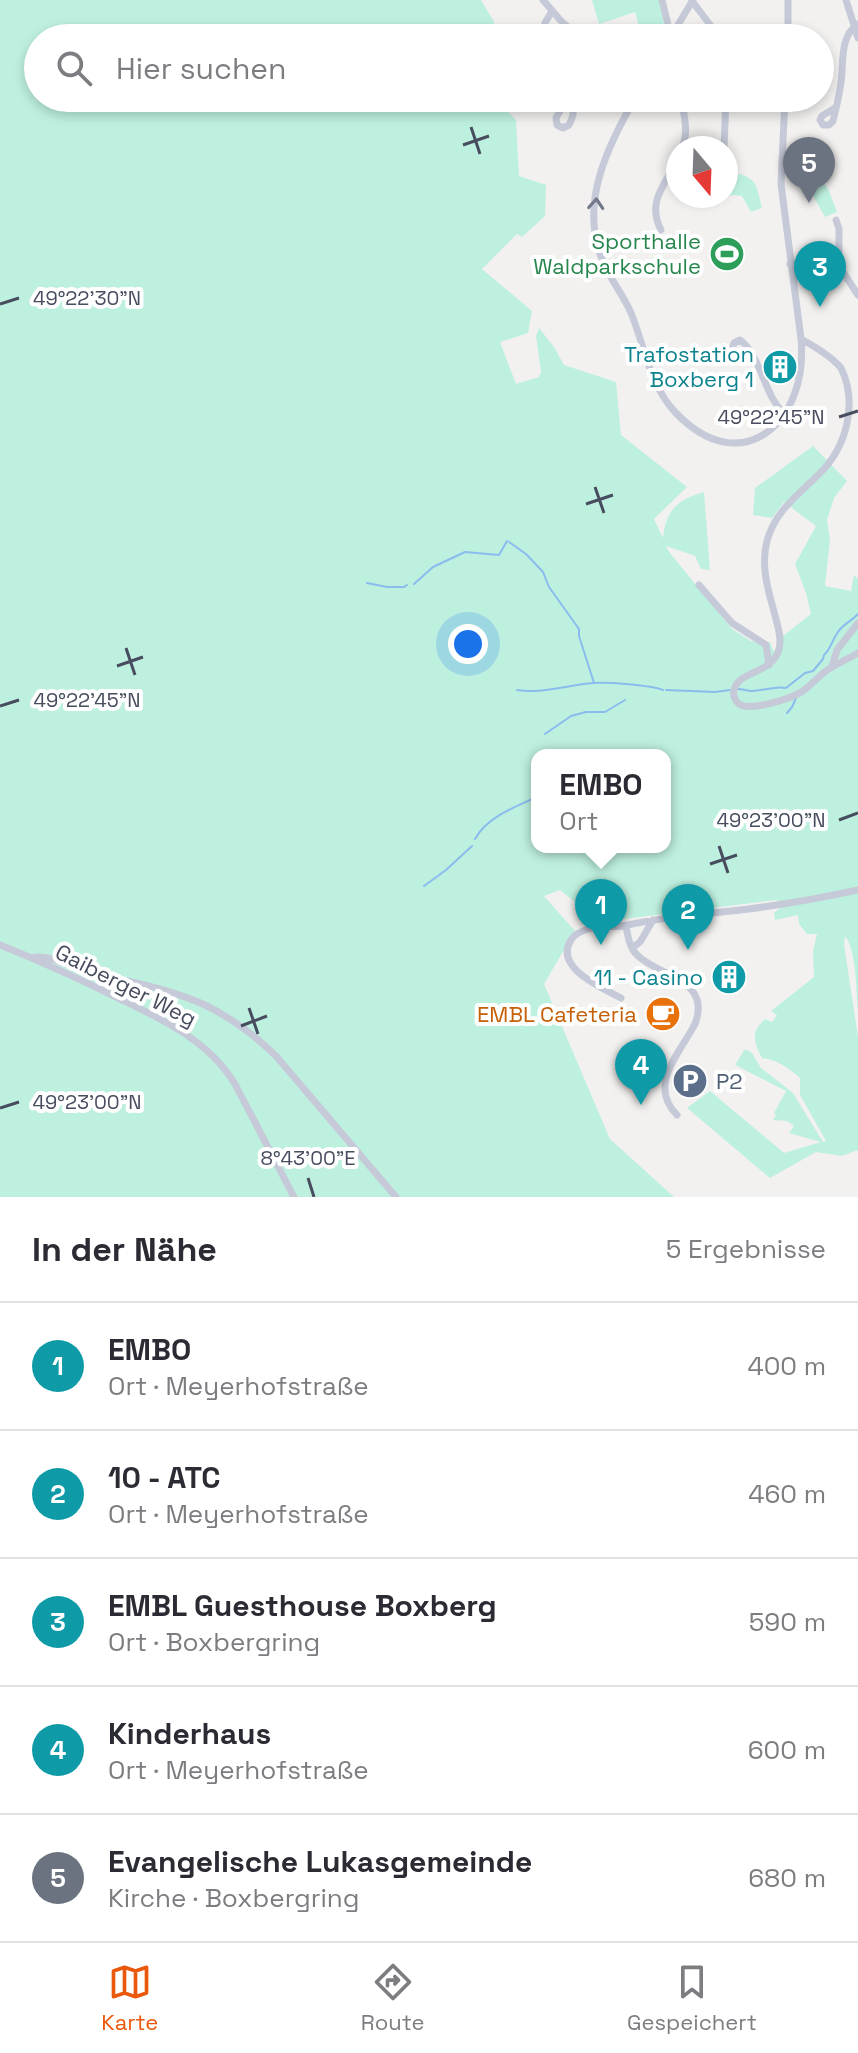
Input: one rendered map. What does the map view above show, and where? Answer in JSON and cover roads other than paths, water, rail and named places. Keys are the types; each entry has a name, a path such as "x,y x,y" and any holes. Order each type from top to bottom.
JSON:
{"street":[{"path":"543,0 566,24"},
{"path":"662,0 667,24"},
{"path":"678,24 692,0 710,24"},
{"path":"788,0 788,24"},
{"path":"846,0 858,38"},
{"path":"679,8 682,17"},
{"path":"545,24 552,11"},
{"path":"835,108 841,85 845,39 856,25"},
{"path":"560,112 556,120 557,125 563,128 569,125 573,112"},
{"path":"628,112 611,143 596,193 595,227 600,255 632,315 653,379 667,402 696,430 718,440 739,442 758,438 775,427 786,414 800,378 803,353 781,184 784,112"},
{"path":"683,112 686,136"},
{"path":"724,136 725,112"},
{"path":"661,230 655,215 656,200 666,181"},
{"path":"836,222 839,266 858,295"},
{"path":"790,264 824,262 839,266"},
{"path":"801,339 842,368 853,391 853,425 839,451 820,474 783,507 775,520 764,550 765,572 780,638 778,652 769,665 739,681 734,697 740,704 756,706 793,696 832,667 858,653"},
{"path":"753,359 778,407 786,414"},
{"path":"699,585 732,623 766,645 769,665"},
{"path":"832,667 835,653 858,623"},
{"path":"621,998 579,973 570,963 567,951 571,940 582,931 791,903 858,890"},
{"path":"632,948 640,942 653,920"},
{"path":"626,926 632,948 638,956 683,982 692,990 697,1002 695,1024 665,1079 666,1098 677,1115"},
{"name":"Gaiberger Weg","path":"0,945 174,1026 214,1056 235,1084 294,1197"},
{"path":"31,958 42,957 175,995 204,1005 229,1019 269,1049 396,1197"}],"waterway":[{"path":"414,584 433,567 465,552 499,555 507,541"},
{"path":"509,542 543,572 549,587 579,629 594,683"},
{"path":"367,583 387,587 407,585"},
{"path":"738,689 786,688 805,673 813,671 840,629 858,614"},
{"path":"517,690 599,683 663,690"},
{"path":"666,690 730,690"},
{"path":"787,713 796,698"},
{"path":"545,734 571,716 605,712 625,700"},
{"path":"475,839 494,819 531,800"},
{"path":"424,886 472,846"}],"place":[{"name":"Evangelische Lukasgemeinde","path":"809,203"},
{"name":"Sporthalle Waldparkschule","path":"727,254"},
{"name":"EMBL Guesthouse Boxberg","path":"820,307"},
{"name":"Trafostation Boxberg 1","path":"780,367"},
{"name":"EMBO","path":"601,945"},
{"name":"10 - ATC","path":"688,950"},
{"name":"11 - Casino","path":"729,977"},
{"name":"EMBL Cafeteria","path":"663,1014"},
{"name":"P2","path":"690,1081"},
{"name":"Kinderhaus","path":"641,1105"}]}
